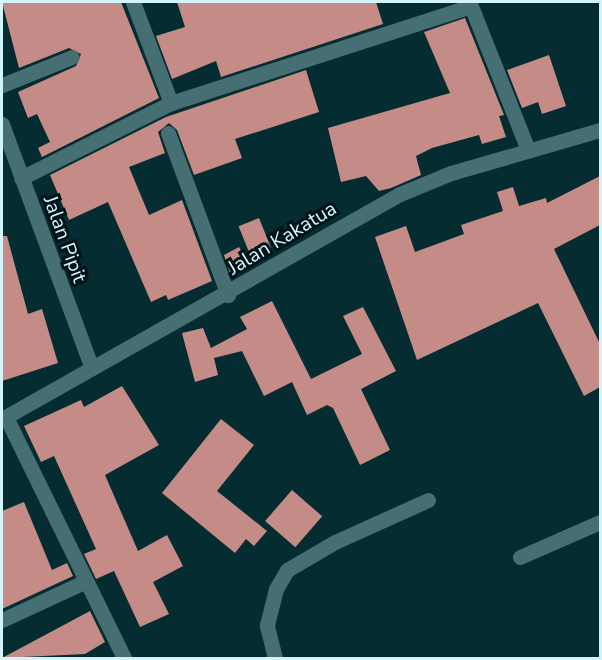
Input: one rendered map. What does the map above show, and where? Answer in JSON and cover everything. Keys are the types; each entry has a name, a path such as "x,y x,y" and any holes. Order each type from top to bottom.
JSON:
{"street":[{"path":"133,2 171,103"},
{"path":"21,178 171,103 470,4 528,150"},
{"path":"2,85 72,57"},
{"name":"Jalan Pipit","path":"2,124 92,368"},
{"name":"Jalan Kakatua","path":"4,418 228,295 400,194 528,150 600,130"},
{"path":"168,133 228,295"},
{"path":"4,418 124,658"},
{"path":"275,658 267,625 276,589 288,570 335,542 428,500"},
{"path":"520,557 600,522"},
{"path":"2,620 84,582"}],"building":[{"path":"2,2 121,2 159,98 42,157 38,148 50,142 37,114 28,118 18,92 76,66 81,54 69,48 19,68"},
{"path":"177,2 376,2 383,24 221,77 216,61 172,79 156,36 185,27"},
{"path":"465,18 504,115 499,116 506,137 482,144 479,135 432,148 416,156 421,175 391,188 379,191 366,176 341,182 328,128 450,93 424,32"},
{"path":"549,55 566,106 542,114 538,102 522,108 507,70"},
{"path":"306,70 319,112 235,139 242,158 194,175 177,130 169,123 158,132 165,153 129,167 149,215 182,200 212,281 168,300 166,295 151,302 108,202 69,220 50,175 166,117"},
{"path":"600,176 600,225 554,249 600,344 600,387 584,396 538,303 417,360 375,237 406,226 415,252 464,234 461,225 503,211 497,192 513,187 519,206 546,198 547,203"},
{"path":"259,218 271,248 251,256 239,226"},
{"path":"2,236 7,236 28,314 42,309 58,363 2,381"},
{"path":"239,247 248,264 230,273 224,255"},
{"path":"272,301 311,379 362,354 343,316 363,307 396,371 361,389 390,450 360,465 333,408 327,405 307,415 292,382 264,396 242,351 214,358 218,375 195,382 182,333 203,328 211,348 247,329 240,317"},
{"path":"122,386 159,445 105,475 138,551 167,535 183,566 153,582 169,614 140,627 114,571 96,579 84,554 96,549 54,456 41,462 24,426 81,400 84,407"},
{"path":"221,419 254,445 217,491 267,531 254,546 246,539 235,553 162,493"},
{"path":"292,490 322,516 295,547 265,521"},
{"path":"24,502 52,570 67,563 73,576 2,609 2,511"},
{"path":"90,611 105,642 85,654 2,658"}]}
